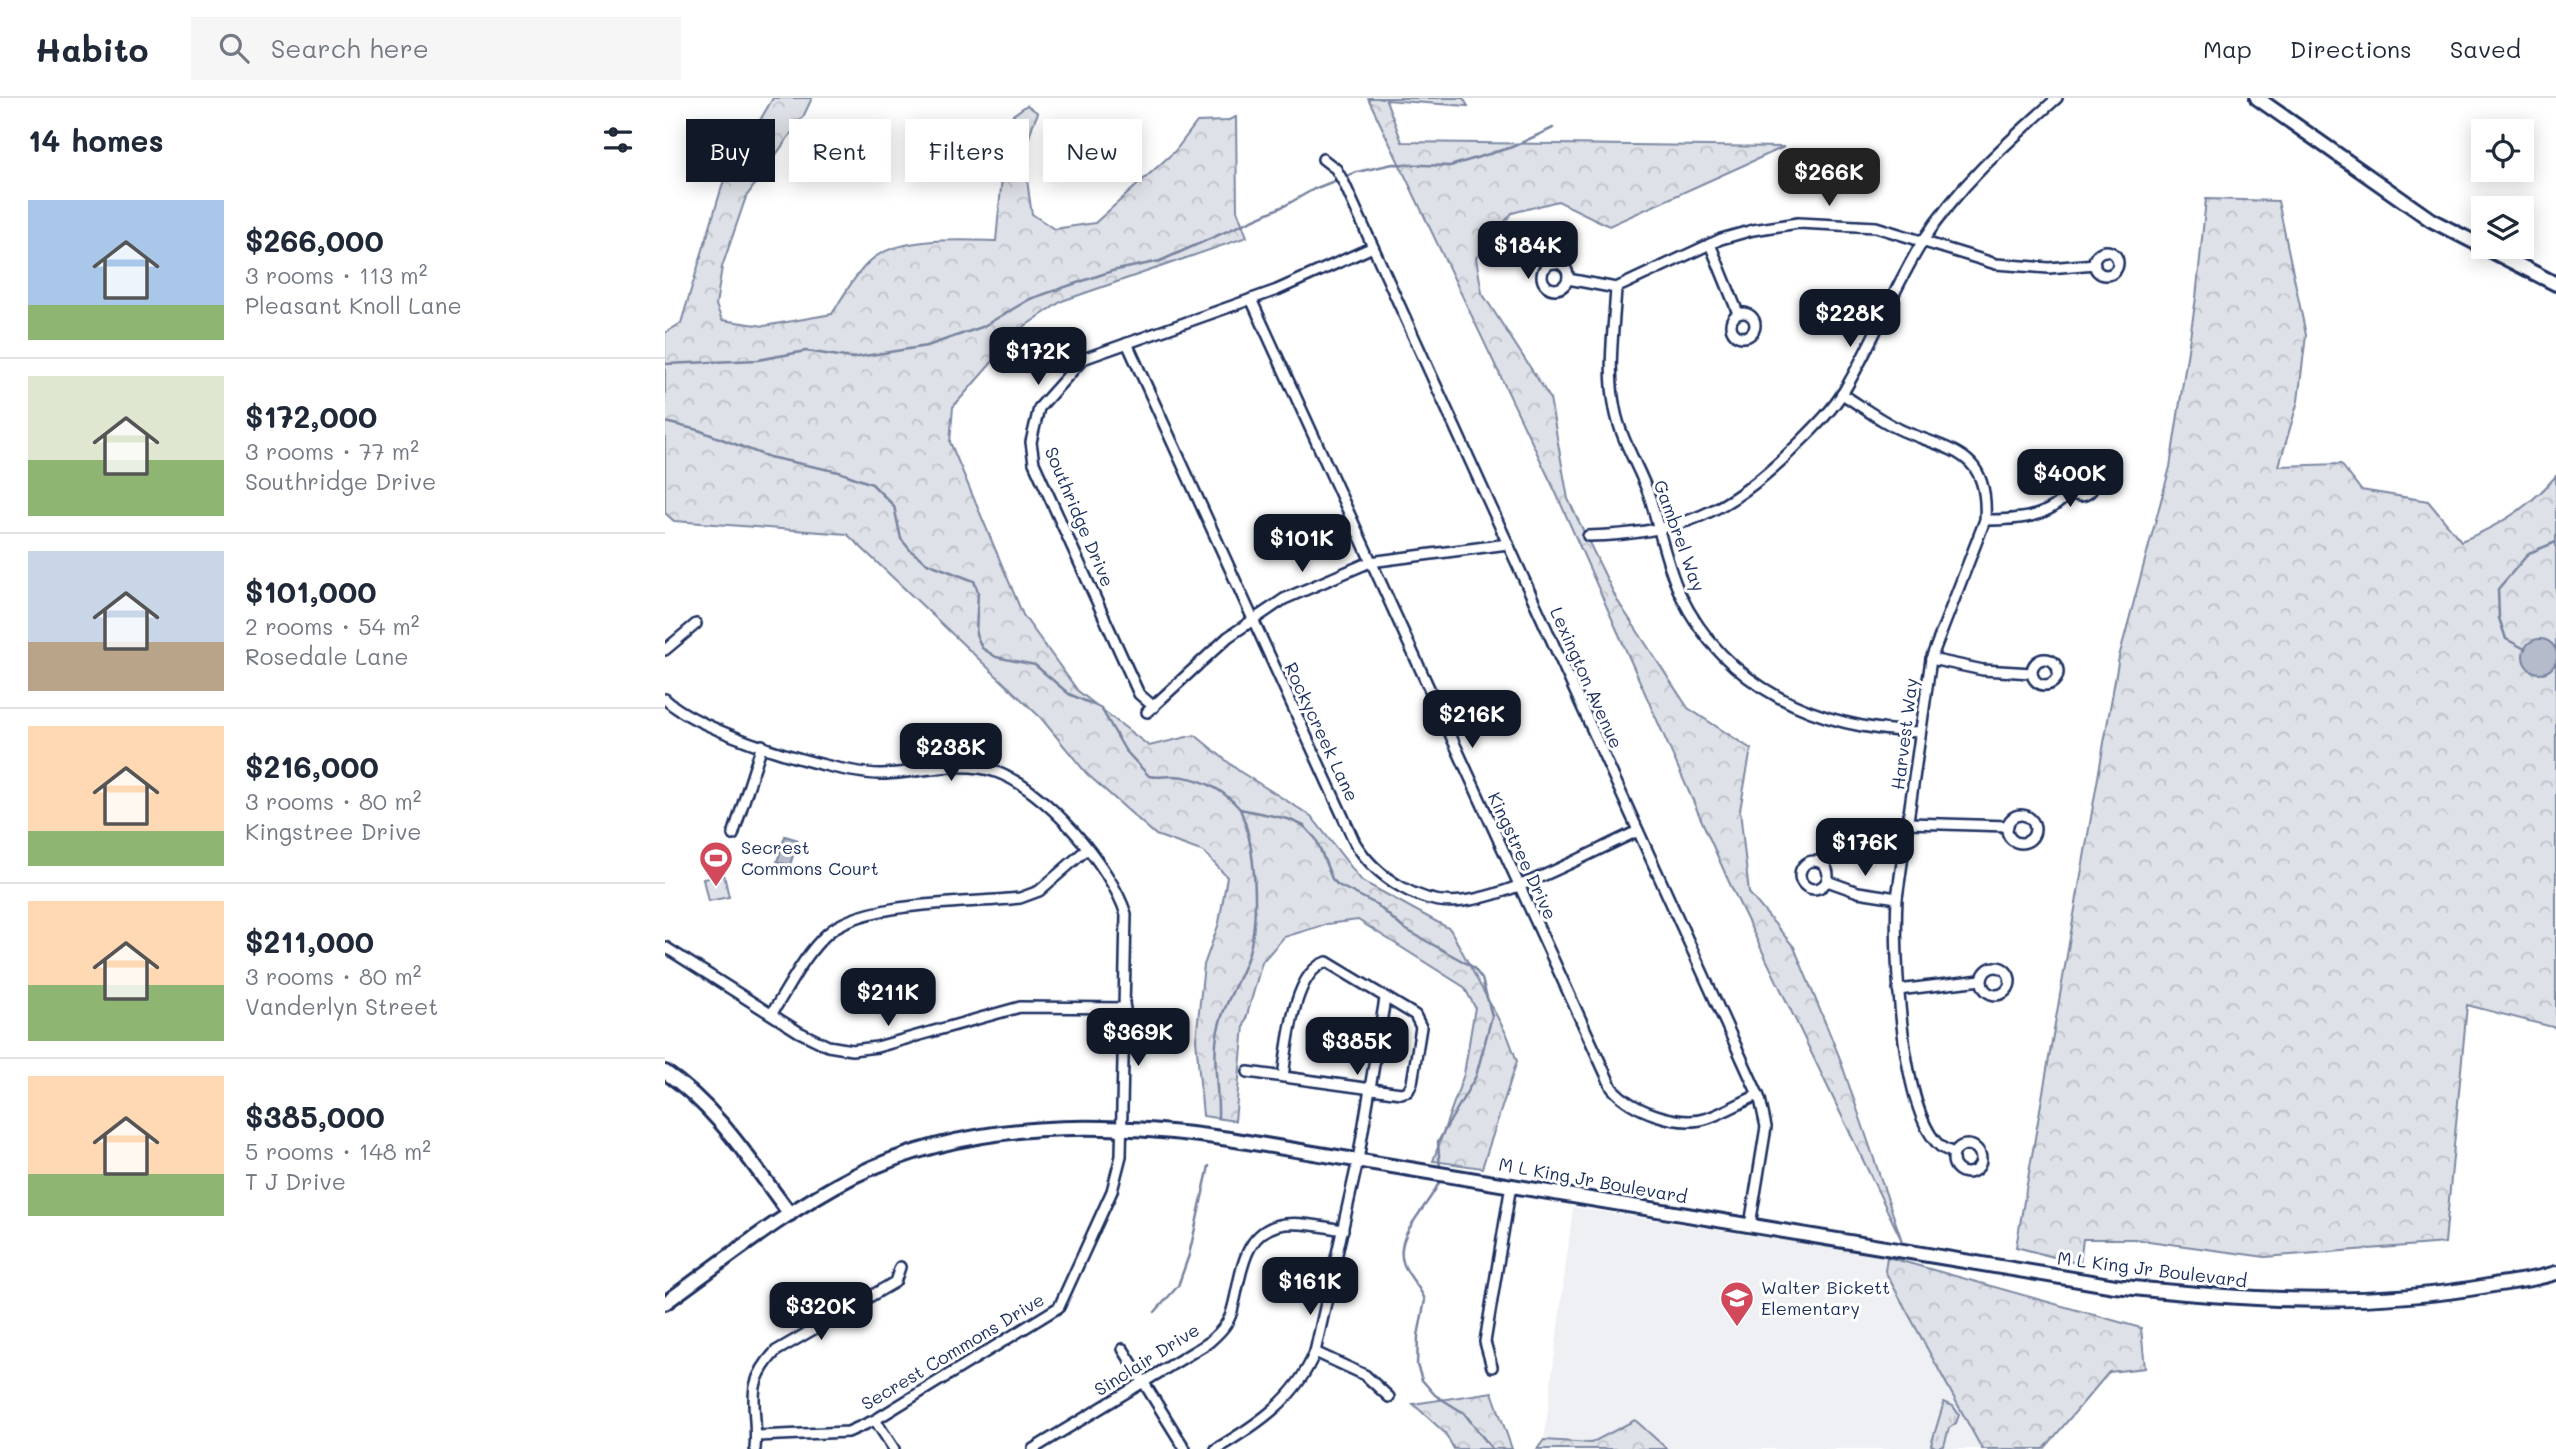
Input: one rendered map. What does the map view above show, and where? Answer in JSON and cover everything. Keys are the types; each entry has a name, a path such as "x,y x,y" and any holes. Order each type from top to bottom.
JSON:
{"main road":[{"path":"2257,98 2431,220 2556,284"},
{"path":"665,1072 687,1088 715,1115 790,1214"},
{"name":"M L King Jr Boulevard","path":"665,1303 790,1214 854,1176 931,1148 1019,1131 1121,1126 1184,1132 1358,1160 2115,1286 2226,1298 2321,1302 2406,1299 2556,1273"}],"street":[{"path":"1588,536 1638,535 1677,526 1730,503 1784,459 1842,394 1923,241 1959,192 2050,100"},
{"name":"Lexington Avenue","path":"1323,159 1336,169 1344,183 1758,1095 1766,1127 1750,1225"},
{"path":"1568,279 1616,288 1710,244 1753,230 1798,223 1876,227 1996,264 2015,267 2095,264"},
{"path":"1710,244 1738,313"},
{"name":"Southridge Drive","path":"1253,619 1228,637 1150,710 1139,694 1034,463 1031,442 1039,408 1083,359 1251,299 1373,247"},
{"name":"Gambrel Way","path":"1616,288 1612,371 1615,409 1660,529 1681,595 1703,630 1728,660 1758,685 1787,702 1839,723 1887,731 1919,732"},
{"name":"Kingstree Drive","path":"1251,299 1605,1076 1622,1100 1634,1107 1691,1120 1708,1118 1758,1095"},
{"name":"Rockycreek Lane","path":"1127,343 1355,843 1367,864 1410,891 1435,900 1461,902 1496,895 1638,831"},
{"name":"Harvest Way","path":"1842,394 1888,424 1953,448 1969,460 1982,482 1985,520 1931,659 1897,898 1895,933 1901,1027 1920,1109 1940,1146 1954,1153"},
{"path":"1985,520 2011,520 2042,514 2064,499 2070,491"},
{"path":"1253,619 1284,599 1370,562 1508,544"},
{"path":"665,650 696,624"},
{"path":"1931,659 1983,670 2032,673"},
{"name":"Secrest Commons Drive","path":"665,699 698,721 762,745 849,772 881,774 971,767 994,771 1021,783 1087,849 1119,893 1126,914 1121,1156 1112,1191 1059,1307 875,1420 838,1434 757,1436"},
{"path":"733,835 762,745"},
{"path":"1909,823 2008,826"},
{"path":"772,1013 828,933 858,915 1020,898 1039,891 1087,849"},
{"path":"1827,881 1858,892 1897,898"},
{"path":"665,947 828,1046 852,1051 877,1047 1020,1007 1125,1008"},
{"path":"1248,1072 1370,1090 1401,1093 1408,1091 1416,1061 1420,1022 1415,1015 1327,962 1314,967 1294,1008 1283,1077"},
{"path":"1898,990 1982,980"},
{"path":"1216,1449 1257,1424 1285,1400 1307,1371 1315,1352 1358,1160 1385,999"},
{"path":"1492,1367 1485,1342 1511,1185"},
{"name":"Sinclair Drive","path":"1033,1449 1208,1343 1222,1330 1230,1316 1244,1258 1261,1234 1281,1224 1343,1230"},
{"path":"755,1449 757,1436 753,1386 760,1368 776,1351 895,1282 900,1267"},
{"path":"1123,1349 1185,1449"},
{"path":"1315,1352 1365,1375 1389,1397"},
{"path":"875,1420 894,1449"}],"shaded area":[{"name":"Walter Bickett Elementary","path":"1573,1207 1887,1257 1885,1271 1982,1449 1667,1449 1635,1420 1591,1443 1544,1440"}],"green space":[{"path":"773,98 812,98 801,119 789,119 789,136 775,156 775,119 761,119"},
{"path":"1368,98 1463,98 1468,106 1386,100 1402,142 1784,147 1609,226 1558,201 1512,213 1476,258 1482,293 1550,398 1568,499 1617,600 1688,708 1751,749 1740,810 1749,893 1794,947 1839,1056 1902,1241 1729,882 1556,493"},
{"path":"1027,105 1038,113 1029,137 1029,119 1012,119 1013,115"},
{"path":"1236,117 1237,210 1247,237 1062,301 1022,328 953,407 950,442 1023,615 1078,691 1149,746 1195,735 1239,771 1311,816 1362,881 1450,929 1508,1037 1517,1061 1482,1168 1433,1161 1464,1074 1475,1007 1464,987 1358,920 1327,924 1284,937 1262,962 1244,1026 1235,1121 1203,1116 1196,1039 1204,965 1219,923 1227,877 1204,852 1156,835 1087,774 1041,718 847,534 674,521 665,513 665,333 681,323 723,183 757,182 746,197 722,267 716,305 722,320 764,326 832,314 864,267 882,253 896,247 930,241 996,241 1002,182 1028,182 1032,214 1054,229 1095,223 1175,151 1197,122 1226,121"},
{"path":"2206,199 2278,201 2306,335 2298,401 2279,466 2341,464 2361,490 2428,501 2461,541 2512,515 2556,476 2556,1028 2467,1005 2445,1243 2265,1257 2134,1239 2083,1239 2080,1264 2016,1247 2119,657 2170,467 2196,298"},
{"name":"Secrest Commons Court","path":"724,875 729,897 708,901 703,879"},
{"path":"1887,1257 2141,1328 2145,1368 2109,1372 2044,1449 1982,1449 1885,1271"},
{"path":"1492,1392 1512,1449 1454,1449 1445,1433 1413,1404"},
{"path":"1944,1402 1953,1406 1959,1415 1956,1423 1949,1428 1944,1446 1937,1448 1931,1445"},
{"path":"1635,1420 1667,1449 1537,1449 1544,1440 1591,1443"}],"water":[{"path":"2540,639 2552,644 2557,656 2552,668 2540,673 2528,668 2523,656 2528,644"},
{"path":"785,836 798,840 790,865 777,862"}],"waterway":[{"path":"665,364 758,360 806,351 852,358 927,346 982,327 1030,299 1112,271 1160,261 1286,205 1314,189 1357,172 1393,164 1450,166 1512,147 1553,128"},
{"path":"665,422 698,430 769,457 839,472 872,484 894,506 901,539 911,551 927,563 974,581 978,592 976,634 982,648 996,657 1035,665 1069,694 1101,708 1125,750 1149,776 1172,776 1201,781 1226,795 1240,809 1253,862 1254,922 1248,956 1219,1026 1215,1060 1218,1117"},
{"path":"2525,649 2506,639 2499,618 2498,589 2529,553 2556,542"},
{"path":"1240,809 1288,819 1304,826 1316,839 1332,879 1338,885 1376,904 1403,928 1473,967 1482,979 1492,1016 1476,1076 1438,1142 1440,1169"},
{"path":"1155,1312 1178,1286 1189,1255 1209,1166"},
{"path":"1440,1180 1408,1230 1402,1251 1405,1267 1425,1300 1418,1336 1417,1365 1422,1380 1435,1395 1464,1413 1492,1449"}],"place":[{"name":"Secrest Commons Court","path":"716,888"},
{"name":"Walter Bickett Elementary","path":"1737,1328"}]}
